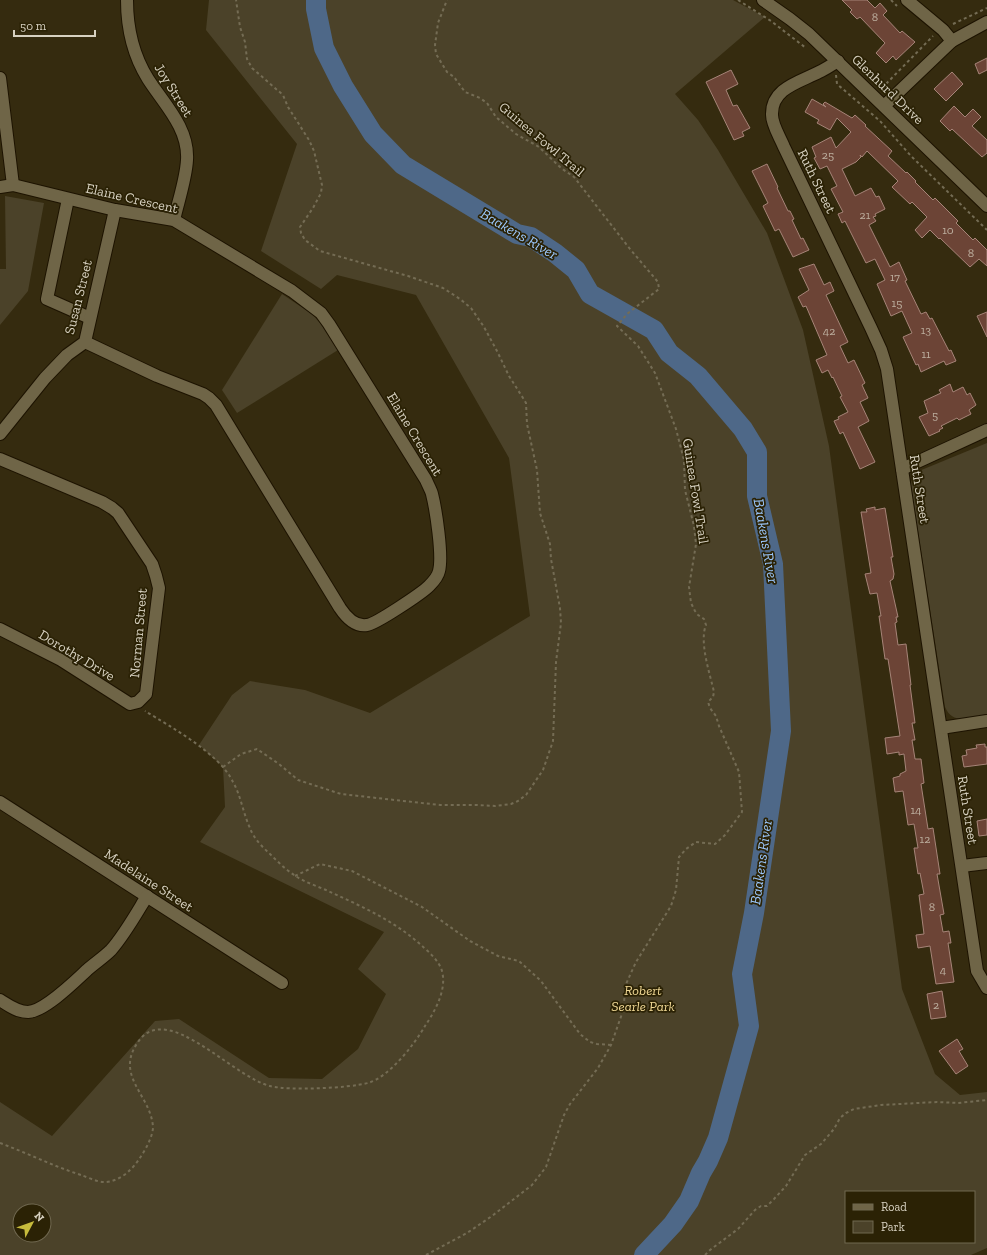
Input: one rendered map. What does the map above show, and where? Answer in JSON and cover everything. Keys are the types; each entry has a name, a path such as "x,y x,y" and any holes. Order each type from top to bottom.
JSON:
{"street":[{"name":"Joy Street","path":"126,0 128,26 136,57 147,78 180,127 184,138 187,160 174,220"},
{"name":"Glenhurd Drive","path":"764,0 786,15 809,34 833,64 874,96 987,206"},
{"path":"907,0 943,30 952,41"},
{"path":"884,106 952,41 987,22"},
{"name":"Ruth Street","path":"833,64 820,72 786,88 775,100 772,116 784,146 881,350 887,369 977,971 984,984"},
{"path":"0,78 13,185"},
{"name":"Elaine Crescent","path":"0,187 13,185 115,210 174,220 292,291 320,313 329,324 426,480 432,493 440,553 439,570 436,578 430,586 380,620 366,626 356,624 348,619 216,405 210,398 157,376 85,342"},
{"path":"68,199 47,299 90,318"},
{"name":"Susan Street","path":"0,434 45,378 67,355 85,342 115,210"},
{"path":"902,469 987,430"},
{"name":"Norman Street","path":"0,459 102,502 112,508 118,513 152,564 159,588 148,689 143,698 136,703"},
{"name":"Dorothy Drive","path":"0,629 61,660 130,704 136,703"},
{"path":"941,728 987,721"},
{"name":"Madelaine Street","path":"0,802 282,983"},
{"path":"962,866 987,862"},
{"path":"0,1000 22,1012 32,1012 45,1005 59,995 110,950 122,935 147,896"}],"path":[{"name":"Guinea Fowl Trail","path":"426,1255 467,1233 532,1184 546,1167 564,1115 570,1104 598,1068 611,1045 623,1011 626,984 636,962 671,906 676,890 679,857 686,849 696,842 715,844 725,835 742,812 739,772 718,726 716,716 710,708 708,702 713,697 714,692 706,656 704,630 706,625 704,619 698,616 691,602 689,587 696,544 694,526 685,490 684,460 676,429 655,373 638,346 617,326 627,314 659,289 658,282 630,249 574,177 561,168 539,147 516,134 496,118 487,104 480,98 465,92 454,77 447,72 436,54 435,45 438,23 447,0"},
{"path":"738,0 771,21 810,51"},
{"path":"874,96 933,36 987,8"},
{"path":"833,64 837,84 880,121 911,156 987,230"},
{"path":"0,1143 62,1169 103,1182 116,1180 132,1169 148,1144 153,1130 150,1114 129,1070 133,1050 141,1038 152,1030 161,1029 175,1032 212,1051 254,1080 270,1086 288,1089 340,1086 369,1082 383,1074 398,1061 420,1034 435,1011 443,985 442,968 430,953 414,938 370,910 295,876 268,852 251,831 233,780 223,767 191,739 136,703"},
{"path":"295,876 320,864 352,871 422,907 470,941 498,956 519,961 541,981 580,1034 590,1042 611,1045"},
{"path":"705,1255 738,1229 756,1210 761,1206 767,1206 774,1199 786,1186 805,1155 822,1144 840,1118 846,1113 854,1109 881,1105 937,1102 958,1103 987,1100"}],"green space":[{"name":"Robert Searle Park","path":"209,0 733,0 765,17 675,94 698,120 718,150 767,233 803,330 829,446 902,989 935,1074 960,1095 987,1092 987,1248 971,1255 0,1255 0,1102 52,1136 155,1021 179,1019 269,1078 322,1079 358,1049 386,994 358,969 384,932 200,842 225,807 223,767 199,745 232,695 250,681 305,690 370,713 530,616 509,458 416,295 337,275 321,289 261,251 297,144 206,30"},
{"path":"5,196 44,203 28,291 0,325 0,269 6,269"},
{"path":"282,294 312,314 320,323 338,350 237,413 222,390"},
{"path":"987,443 987,714 963,719 953,717 948,713 945,707 911,485 913,475 919,471"}],"building":[{"path":"842,0 867,0 875,8 880,3 887,11 883,15 900,33 902,31 915,42 896,60 893,56 886,63 876,53 885,43 860,17 857,19 850,12 852,10"},
{"path":"987,58 987,70 979,74 975,64"},
{"path":"731,70 738,84 726,90 733,106 737,105 750,128 742,132 744,136 734,140 706,82"},
{"path":"952,72 963,84 946,101 934,89"},
{"path":"812,99 826,107 823,104 825,102 852,118 855,115 892,151 888,156 906,173 907,172 933,200 935,198 958,221 956,223 973,240 975,238 987,250 987,266 979,259 970,267 930,230 922,238 915,230 927,217 912,202 910,204 892,187 898,181 867,151 862,157 860,155 861,157 856,162 842,169 855,196 871,188 876,197 879,196 885,209 875,214 876,216 873,217 876,221 869,225 890,267 899,262 907,280 905,281 921,314 926,312 930,319 932,318 949,351 951,350 956,361 946,365 944,361 921,372 918,364 916,365 903,337 912,333 902,311 891,316 877,284 885,280 875,259 866,263 845,221 842,223 838,214 843,212 831,189 837,186 827,166 820,169 814,158 816,157 812,147 831,137 836,148 851,132 837,118 830,130 817,123 819,120 805,112"},
{"path":"954,106 965,117 973,109 981,117 972,126 987,140 987,153 982,157 952,129 950,131 940,121"},
{"path":"767,164 788,211 790,211 794,219 792,220 801,239 803,238 809,250 793,257 779,229 775,231 763,206 768,203 752,171"},
{"path":"814,264 824,285 830,282 834,291 826,295 848,342 840,346 848,363 854,360 865,383 862,385 868,398 860,402 869,421 858,427 875,462 860,469 843,432 840,434 834,421 839,419 838,417 848,412 840,397 842,396 833,377 832,378 828,370 822,373 816,360 827,355 806,306 803,307 798,297 809,290 799,269"},
{"path":"987,312 987,337 977,316"},
{"path":"950,384 953,392 963,387 967,395 970,393 976,405 969,410 971,414 959,420 957,418 941,426 943,428 939,430 940,431 929,436 919,417 928,413 924,401 941,393 939,390"},
{"path":"875,507 875,510 885,508 893,557 891,557 894,574 893,579 890,581 898,617 896,617 897,622 895,623 898,645 906,644 915,723 912,723 915,740 912,740 915,759 921,759 924,783 921,784 928,829 933,828 940,874 937,874 944,914 940,915 943,932 949,931 951,943 948,943 954,982 936,984 930,946 918,948 916,935 924,934 919,895 924,894 920,873 918,874 914,848 918,848 914,824 908,825 903,791 895,792 893,778 900,776 900,774 906,771 904,754 899,755 899,752 887,754 885,738 900,736 888,659 885,659 879,616 881,616 877,593 870,594 865,574 871,573 861,512 867,512 866,509"},
{"path":"985,744 985,747 987,747 987,764 964,767 962,756 967,755 966,750 977,748 976,745"},
{"path":"987,819 987,835 979,836 977,821"},
{"path":"942,991 946,1017 931,1019 927,994"},
{"path":"957,1039 963,1049 959,1051 968,1066 956,1074 939,1051"}],"waterway":[{"name":"Baakens River","path":"316,0 316,9 324,48 343,86 373,134 403,165 517,234 531,237 555,253 576,270 590,294 654,330 669,353 698,376 743,429 757,452 757,496 773,564 781,731 754,913 742,974 749,1026 718,1138 708,1161 689,1201 673,1224 644,1255"}]}
